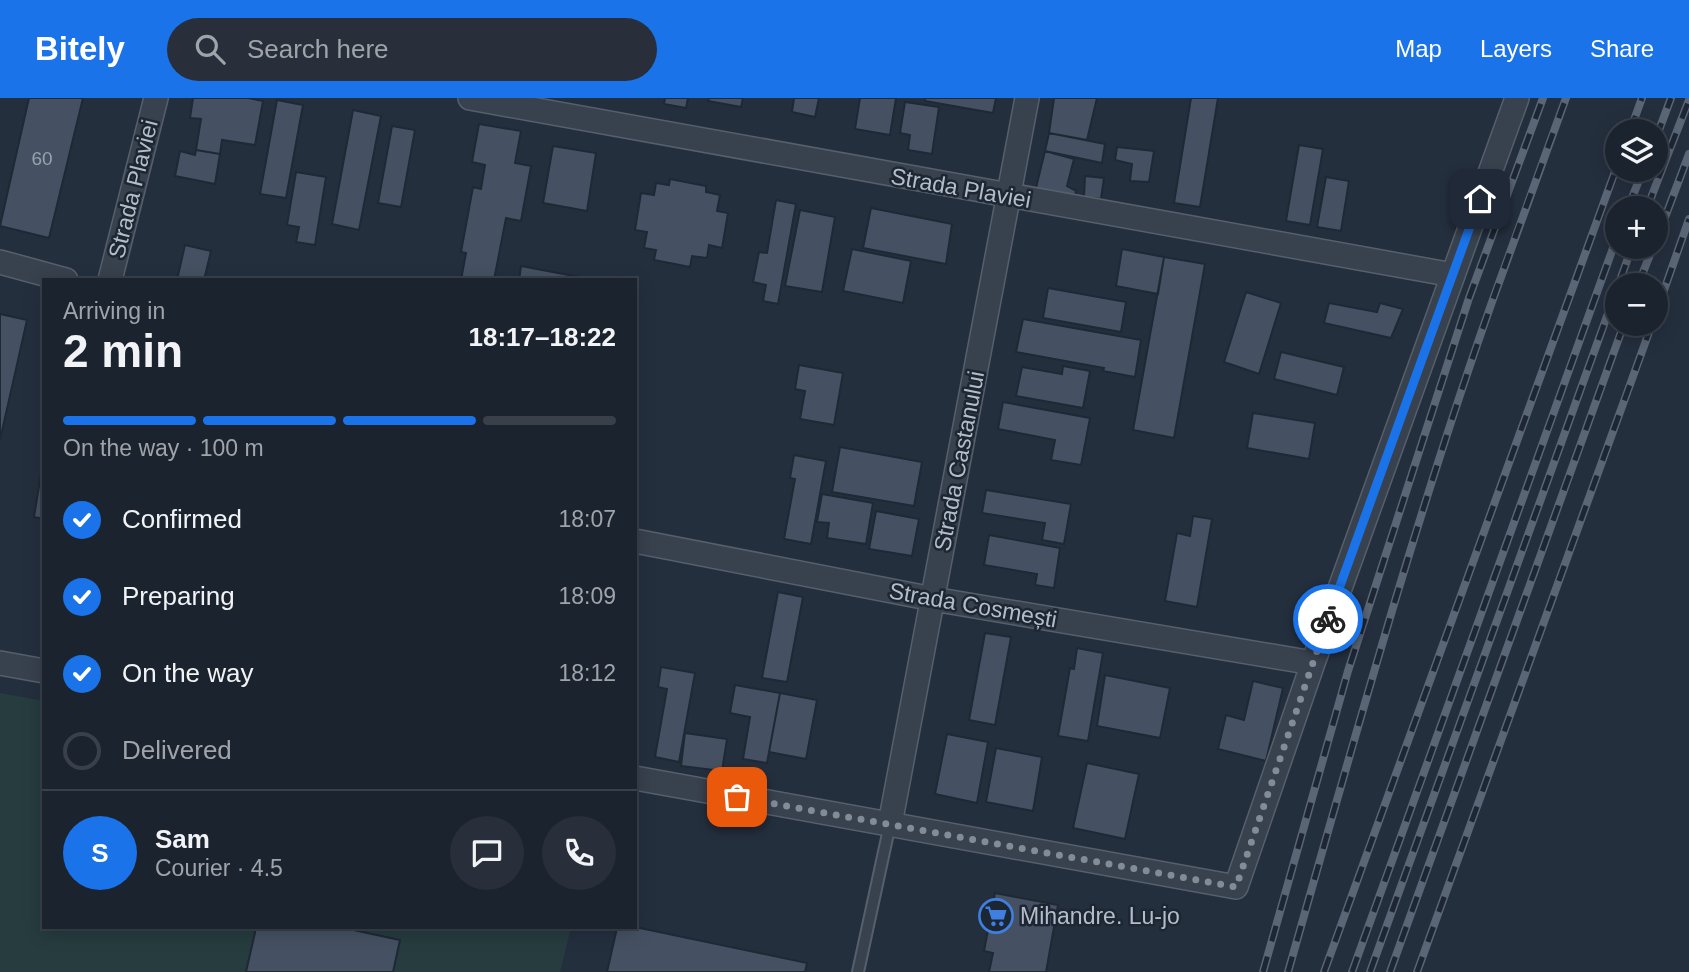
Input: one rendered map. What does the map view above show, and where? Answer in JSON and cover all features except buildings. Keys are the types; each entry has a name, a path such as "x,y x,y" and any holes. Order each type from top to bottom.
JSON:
{"street":[{"name":"Strada Plaviei","path":"111,278 156,98"},
{"name":"Strada Plaviei","path":"470,98 1453,275"},
{"name":"Strada Castanului","path":"890,824 1027,98"},
{"path":"637,778 1236,887 1312,663 1517,98"},
{"path":"0,262 59,278"},
{"name":"Strada Cosmești","path":"637,541 933,599 1312,663"},
{"path":"0,663 42,671"}],"lane":[{"path":"858,972 890,824"}],"green space":[{"path":"0,693 42,701 42,929 571,929 560,972 0,972"}],"railway":[{"path":"1263,972 1348,671 1469,298 1543,98"},
{"path":"1288,972 1436,468 1492,302 1566,98"},
{"path":"1634,119 1642,98"},
{"path":"1663,119 1671,98"},
{"path":"1652,196 1689,100"},
{"path":"1668,209 1689,154"},
{"path":"1324,972 1611,182"},
{"path":"1633,196 1638,182"},
{"path":"1668,279 1689,219"},
{"path":"1352,972 1609,259"},
{"path":"1370,972 1628,259"},
{"path":"1643,273 1648,259"},
{"path":"1390,972 1620,336"},
{"path":"1417,972 1648,336"}],"way so far":[{"path":"737,797 1236,887 1328,619"}],"place":[{"name":"Mihandre. Lu-jo","path":"996,916"}],"route":[{"path":"1328,619 1480,199"}]}
